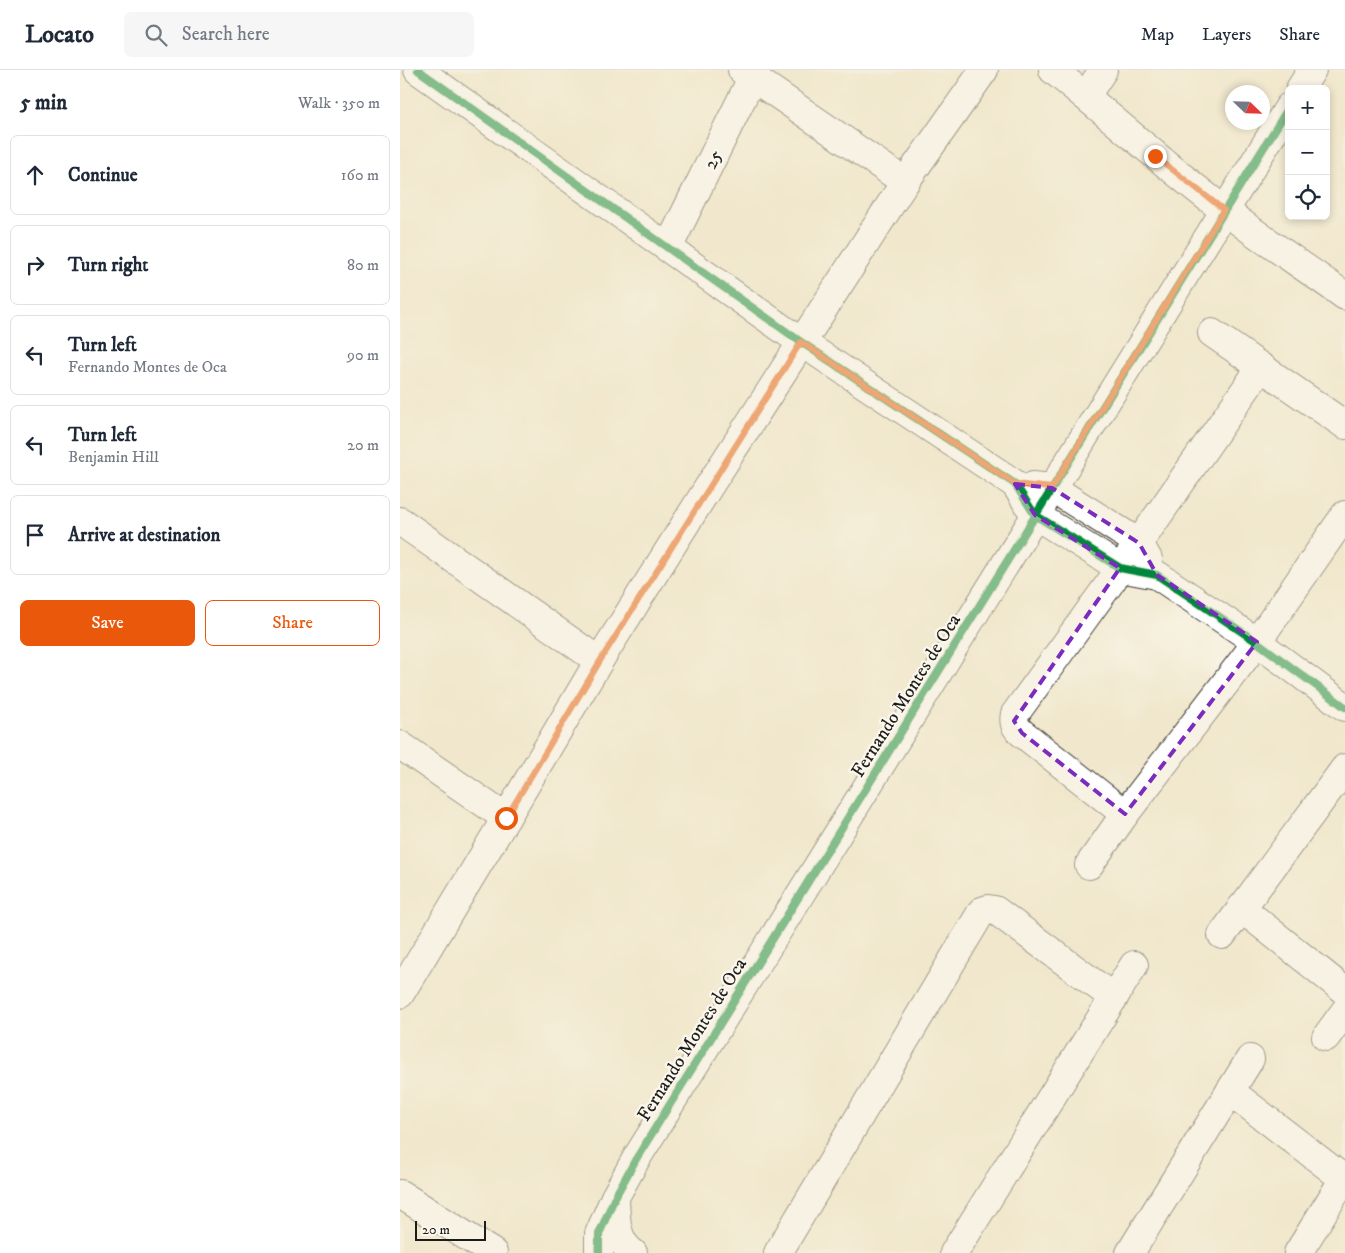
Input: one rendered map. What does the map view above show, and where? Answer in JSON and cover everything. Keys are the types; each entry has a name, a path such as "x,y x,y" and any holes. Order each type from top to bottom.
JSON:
{"street":[{"path":"418,70 801,342 1015,484 1036,515 1120,568 1157,575 1257,642 1345,707"},
{"path":"404,978 506,818 600,661 801,342 905,182 984,70"},
{"path":"1053,70 1155,156 1224,210 1343,291"},
{"path":"1086,96 1103,70"},
{"path":"1303,85 1312,70"},
{"path":"750,72 905,182"},
{"name":"25","path":"668,248 750,72"},
{"name":"Fernando Montes de Oca","path":"597,1252 599,1234 615,1197 636,1159 1285,112"},
{"path":"1212,333 1345,425"},
{"path":"1125,814 1016,728 1015,714 1261,367"},
{"path":"1015,484 1052,488 1138,543 1157,575"},
{"path":"1089,865 1125,814 1257,642 1345,515"},
{"path":"400,521 600,661"},
{"path":"400,744 506,818"},
{"path":"1222,935 1345,768"},
{"path":"1241,908 1345,991"},
{"path":"778,1253 982,911 988,909 996,910 1114,998"},
{"path":"954,1253 1134,965"},
{"path":"1326,1037 1345,1011"},
{"path":"1130,1253 1250,1059"},
{"path":"1230,1091 1344,1178 1298,1253"},
{"path":"400,1194 493,1253"},
{"path":"615,1197 617,1228 620,1238 633,1253"}],"highlighted area":[{"path":"1015,484 1052,488 1139,543 1157,575 1257,642 1125,814 1022,733 1014,721 1120,568 1035,515"}],"cycle path":[{"path":"418,70 801,342 1015,484 1035,515 1120,568 1157,575 1257,642 1345,707"},
{"path":"599,1253 599,1234 615,1197 636,1159 1285,113"}],"route":[{"path":"506,818 600,661 801,342 1015,484 1052,488 1224,210 1155,156"}]}
